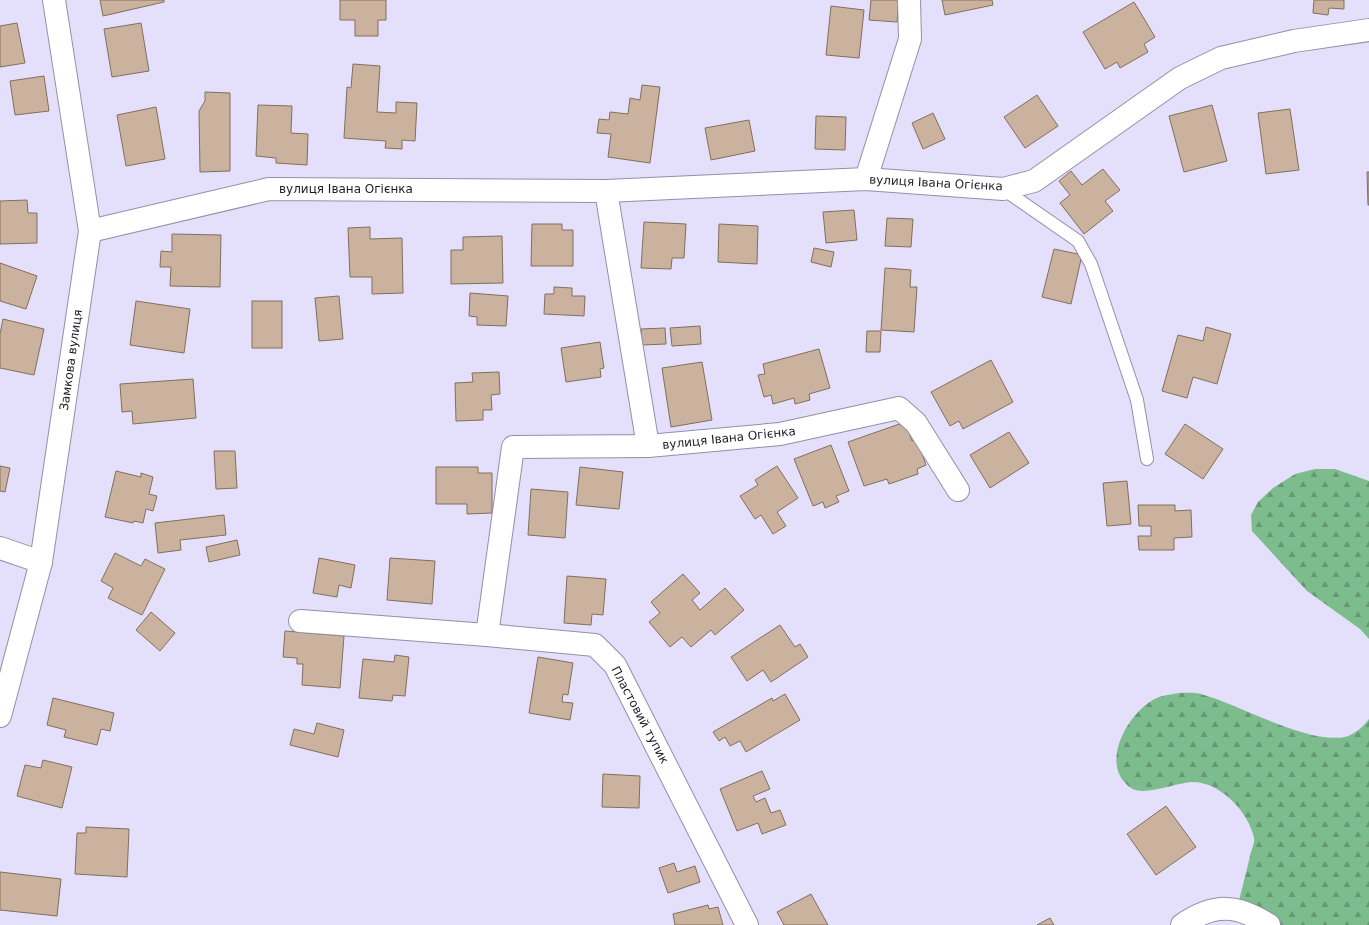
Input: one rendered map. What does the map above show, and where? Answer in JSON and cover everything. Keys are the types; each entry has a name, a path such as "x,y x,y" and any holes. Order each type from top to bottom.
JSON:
{"street":[{"name":"Замкова вулиця","path":"0,716 41,562 90,230 54,0"},
{"path":"866,179 910,39 909,0"},
{"name":"вулиця Івана Огієнка","path":"90,230 269,189 606,191 866,179 1003,189 1034,181 1180,78 1221,58 1294,41 1369,30"},
{"name":"вулиця Івана Огієнка","path":"606,191 648,446"},
{"name":"вулиця Івана Огієнка","path":"487,635 513,447 648,446 780,434 899,408 916,423 958,490"},
{"path":"0,548 41,562"},
{"name":"Пластовий тупик","path":"300,621 487,635 595,645 615,665 747,925"},
{"path":"1182,925 1205,913 1221,908 1237,909 1253,915 1269,925"}],"lane":[{"path":"1003,189 1078,241 1092,264 1137,400 1147,460"}],"green space":[{"path":"1315,469 1335,469 1369,481 1369,639 1360,629 1307,591 1252,531 1251,515 1258,502 1273,488 1295,474"},
{"path":"1179,693 1201,694 1220,700 1294,730 1329,738 1345,737 1352,734 1362,727 1369,719 1369,925 1269,925 1237,909 1254,840 1251,828 1240,809 1223,793 1214,787 1203,783 1193,782 1144,791 1131,788 1121,778 1117,766 1117,752 1121,738 1128,725 1137,713 1148,703 1159,697"}],"building":[{"path":"100,0 164,0 164,2 103,16"},
{"path":"340,0 386,0 386,20 378,20 378,36 355,36 355,20 340,20"},
{"path":"871,0 899,0 897,22 869,20"},
{"path":"942,0 992,0 993,5 945,15"},
{"path":"1314,0 1344,0 1344,9 1329,8 1328,15 1313,13"},
{"path":"1134,2 1155,37 1144,44 1148,52 1120,68 1117,62 1105,69 1083,32"},
{"path":"831,6 864,10 859,58 826,55"},
{"path":"17,23 25,63 0,67 0,26"},
{"path":"141,23 149,71 112,77 104,29"},
{"path":"353,64 380,66 377,112 396,113 396,102 417,103 415,141 402,140 402,149 385,148 386,141 344,138 347,87 351,88"},
{"path":"44,76 49,111 15,115 10,81"},
{"path":"642,85 660,87 650,163 608,157 611,134 597,133 599,119 609,120 610,112 628,114 630,98 640,100"},
{"path":"205,92 230,93 230,171 200,172 199,111 205,101"},
{"path":"1037,95 1058,126 1025,148 1004,117"},
{"path":"258,105 292,106 291,133 308,134 307,165 276,163 276,158 256,156"},
{"path":"1212,105 1227,161 1184,172 1169,116"},
{"path":"156,107 165,159 126,166 117,115"},
{"path":"1290,109 1299,170 1266,174 1258,113"},
{"path":"933,113 945,139 923,149 912,123"},
{"path":"816,116 846,117 845,150 815,149"},
{"path":"749,120 755,151 711,160 705,128"},
{"path":"1103,169 1120,190 1105,201 1113,211 1084,234 1060,203 1070,195 1059,181 1071,171 1082,185"},
{"path":"1367,172 1369,172 1369,205 1368,205"},
{"path":"27,200 28,213 37,213 37,243 0,244 0,201"},
{"path":"854,210 857,240 826,243 823,212"},
{"path":"887,218 913,219 911,247 885,246"},
{"path":"644,222 686,224 684,258 672,258 671,269 641,268"},
{"path":"532,224 562,224 562,230 573,230 573,266 531,266"},
{"path":"719,224 758,226 757,264 718,262"},
{"path":"370,227 370,239 402,238 403,293 372,294 372,277 350,277 348,228"},
{"path":"172,234 221,235 220,287 170,286 171,267 160,267 161,251 172,252"},
{"path":"502,236 503,283 451,284 451,250 463,250 463,237"},
{"path":"814,248 834,252 831,267 811,262"},
{"path":"1054,249 1082,255 1071,304 1042,297"},
{"path":"0,263 37,276 26,309 0,301"},
{"path":"885,268 911,270 910,287 917,287 914,332 881,330"},
{"path":"554,287 572,288 572,296 585,296 584,316 544,314 545,294 554,294"},
{"path":"470,293 508,296 506,326 477,325 477,317 469,316"},
{"path":"339,296 343,339 319,341 315,298"},
{"path":"136,301 190,309 184,353 130,345"},
{"path":"252,301 282,301 282,348 252,348"},
{"path":"3,319 44,329 34,375 0,368 0,334"},
{"path":"700,326 701,344 672,346 670,328"},
{"path":"1206,327 1231,334 1217,384 1193,377 1187,398 1162,391 1178,335 1203,341"},
{"path":"665,328 666,344 642,345 641,329"},
{"path":"867,331 881,331 880,352 866,352"},
{"path":"600,342 604,368 600,369 601,377 566,382 561,348"},
{"path":"819,349 830,388 809,394 810,400 795,404 794,398 773,404 771,395 764,397 758,375 765,374 763,364"},
{"path":"991,360 1013,402 963,429 959,421 950,426 931,392"},
{"path":"702,362 712,420 671,427 662,368"},
{"path":"499,372 500,394 491,395 492,410 483,410 483,420 456,421 455,383 473,382 472,373"},
{"path":"193,379 196,418 133,424 132,411 122,412 120,384"},
{"path":"905,422 912,441 917,439 926,465 917,469 918,474 889,484 887,479 864,486 848,442"},
{"path":"1185,424 1223,449 1203,479 1165,454"},
{"path":"1009,432 1029,463 990,488 970,455"},
{"path":"831,445 849,491 836,496 839,502 825,508 823,502 813,506 794,459"},
{"path":"214,451 235,451 237,488 216,489"},
{"path":"0,466 10,468 5,492 0,491"},
{"path":"777,466 798,498 777,512 786,526 773,534 761,515 755,519 740,496 758,485 755,480"},
{"path":"436,467 478,467 478,473 492,473 492,513 467,514 467,504 436,504"},
{"path":"580,467 623,472 619,509 576,505"},
{"path":"116,471 141,477 141,473 153,477 149,494 157,496 153,511 146,509 143,523 134,521 133,523 105,517"},
{"path":"1127,481 1131,524 1107,526 1103,483"},
{"path":"531,489 568,492 565,538 528,535"},
{"path":"1138,505 1175,505 1175,511 1191,510 1192,537 1174,538 1174,550 1139,550 1138,536 1151,536 1151,526 1139,526"},
{"path":"224,515 226,535 180,540 181,550 158,553 155,523"},
{"path":"237,540 240,555 209,562 206,547"},
{"path":"115,553 141,566 145,559 165,569 142,615 108,598 113,588 101,581"},
{"path":"319,558 355,565 351,588 339,585 337,597 313,593"},
{"path":"390,558 435,561 432,604 387,600"},
{"path":"683,574 700,593 692,600 700,610 725,588 744,610 715,635 711,630 691,647 682,637 670,647 649,622 660,613 651,602"},
{"path":"567,576 606,579 603,615 592,614 591,625 564,623"},
{"path":"151,612 175,633 160,651 136,630"},
{"path":"780,625 795,647 800,644 808,657 771,682 763,670 747,681 731,657"},
{"path":"285,631 344,636 340,688 302,685 303,664 297,664 297,658 283,657"},
{"path":"395,655 409,657 405,696 393,695 392,701 359,698 363,659 394,662"},
{"path":"538,657 573,663 568,695 563,694 562,702 573,703 570,720 529,713"},
{"path":"785,694 800,720 746,752 740,741 730,746 725,737 719,741 713,732 772,698 773,701"},
{"path":"53,698 114,713 110,731 101,729 97,745 64,737 66,730 47,725"},
{"path":"317,723 344,730 338,757 290,745 294,729 314,734"},
{"path":"43,760 72,767 62,808 17,796 25,765 41,768"},
{"path":"762,771 770,789 753,796 756,802 765,798 771,813 780,810 786,825 762,834 758,823 737,831 720,789"},
{"path":"603,774 640,776 639,808 602,807"},
{"path":"1166,806 1196,847 1156,875 1127,834"},
{"path":"86,827 129,829 127,877 75,874 77,833 86,833"},
{"path":"674,863 677,872 695,866 700,882 668,893 659,868"},
{"path":"0,872 61,879 57,916 0,910"},
{"path":"811,894 828,925 784,925 777,912"},
{"path":"708,905 709,909 718,907 723,925 675,925 673,914"},
{"path":"1050,918 1054,925 1037,925"}]}
